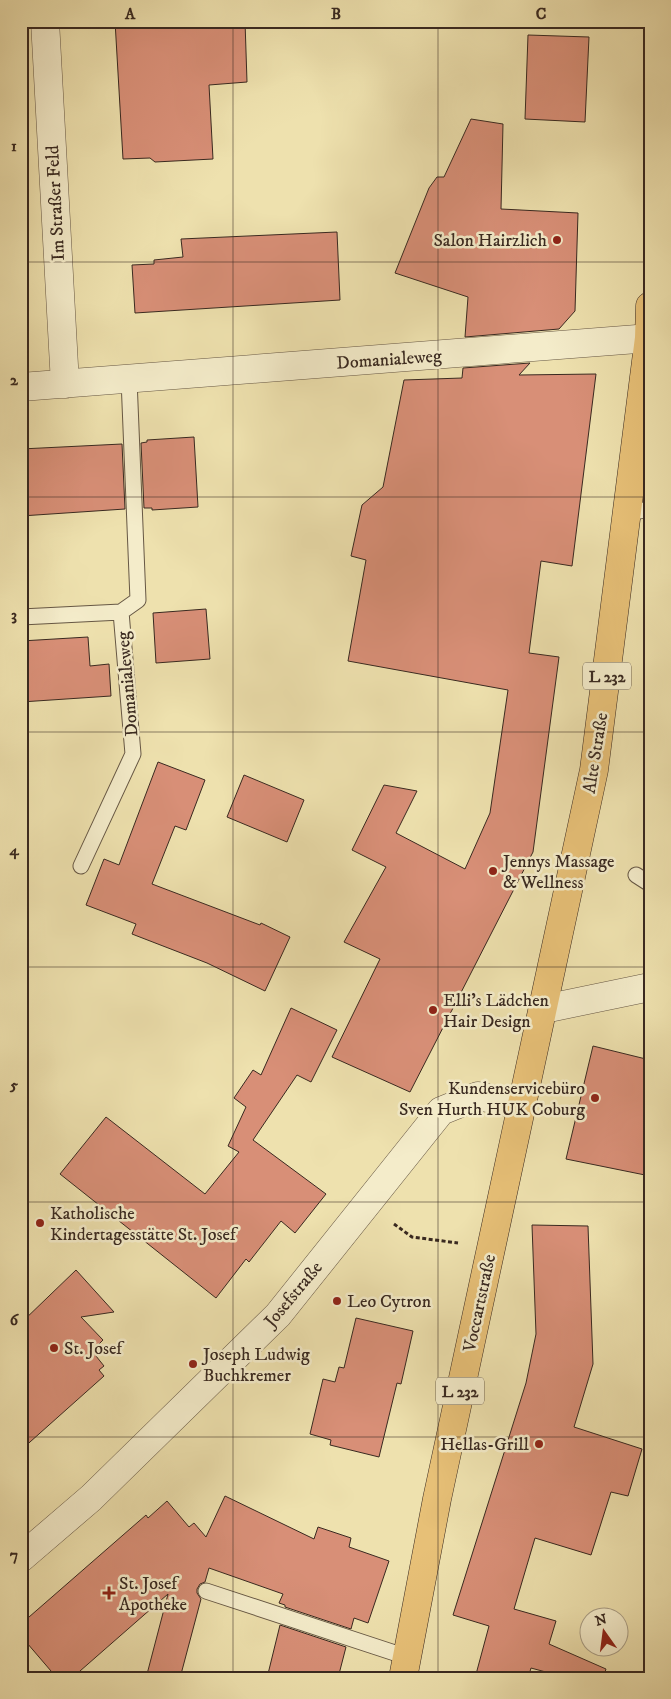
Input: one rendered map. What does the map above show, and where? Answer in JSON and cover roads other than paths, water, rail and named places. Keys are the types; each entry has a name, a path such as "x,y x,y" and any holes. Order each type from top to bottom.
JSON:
{"main road":[{"name":"Alte Straße","path":"521,1105 544,1009 594,770 639,511 650,306"},
{"name":"Voccartstraße","path":"405,1667 437,1499 521,1105"}],"street":[{"name":"Im Straßer Feld","path":"45,21 65,384"},
{"name":"Domanialeweg","path":"21,387 649,338"},
{"path":"544,1009 591,997 650,987"},
{"name":"Josefstraße","path":"21,1558 91,1498 278,1315 441,1111 478,1096 521,1105"}],"lane":[{"name":"Domanialeweg","path":"81,866 132,754 121,612 138,600 129,379"},
{"path":"21,617 121,612"},
{"path":"636,874 650,884"},
{"path":"206,1591 405,1667"}],"place":[{"name":"Salon Hairzlich","path":"557,240"},
{"name":"Jennys Massage & Wellness","path":"493,871"},
{"name":"Elli's Lädchen Hair Design","path":"433,1010"},
{"name":"Kundenservicebüro Sven Hurth HUK Coburg","path":"595,1098"},
{"name":"Katholische Kindertagesstätte St. Josef","path":"40,1223"},
{"name":"Leo Cytron","path":"337,1301"},
{"name":"St. Josef","path":"54,1348"},
{"name":"Joseph Ludwig Buchkremer","path":"193,1364"},
{"name":"Hellas-Grill","path":"539,1444"},
{"name":"St. Josef Apotheke","path":"109,1593"}]}
